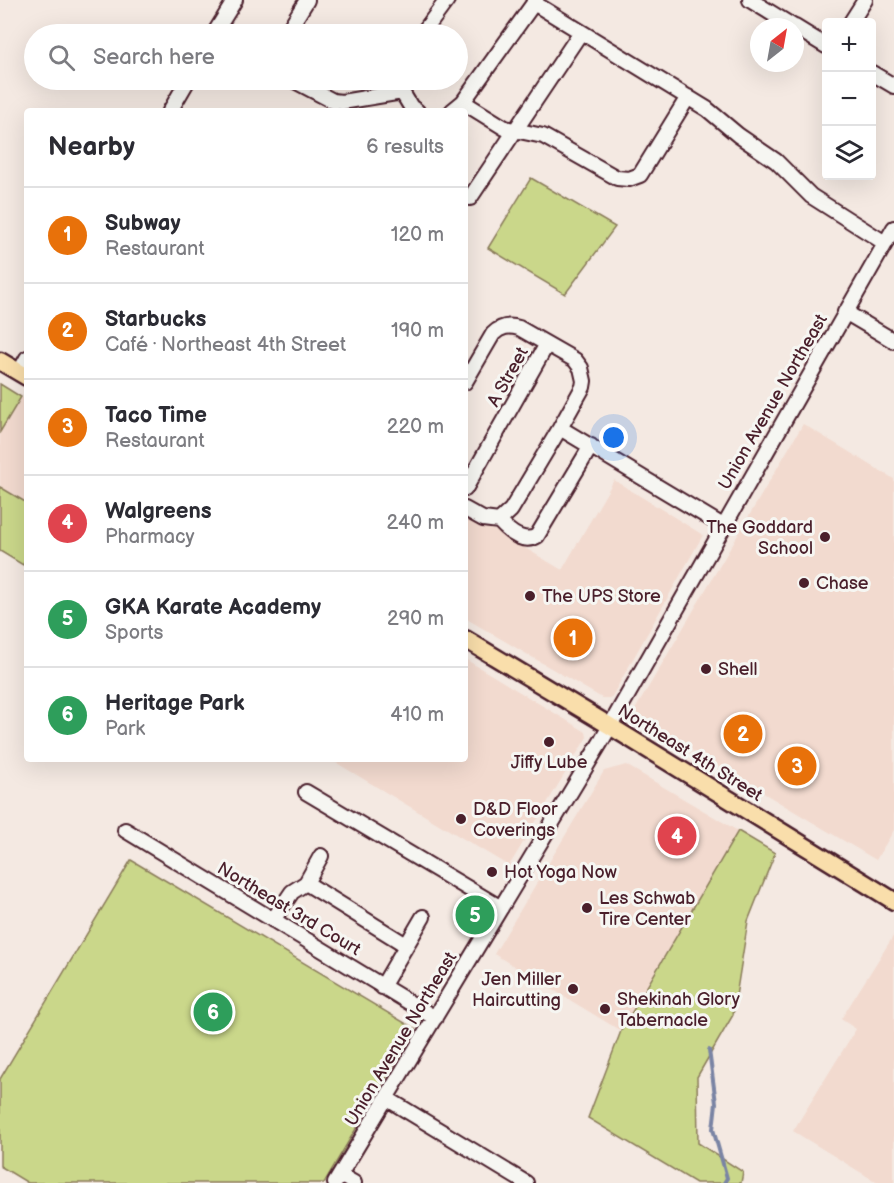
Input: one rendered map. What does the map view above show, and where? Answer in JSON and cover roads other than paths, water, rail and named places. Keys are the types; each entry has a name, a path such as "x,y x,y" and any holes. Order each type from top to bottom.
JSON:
{"main road":[{"path":"0,361 24,369"},
{"name":"Northeast 4th Street","path":"468,641 894,901"}],"street":[{"path":"220,24 235,0"},
{"path":"292,24 307,0"},
{"path":"429,24 447,0"},
{"path":"750,0 780,18"},
{"path":"854,18 865,0"},
{"path":"456,108 463,102 535,2 707,109 738,135 776,161 811,196 885,243"},
{"path":"470,198 581,32"},
{"path":"804,33 822,44"},
{"path":"876,75 894,86"},
{"path":"172,108 182,90"},
{"path":"313,90 342,102 386,90"},
{"path":"403,90 412,108"},
{"path":"463,102 494,122 543,136 617,178 629,179 640,175 688,97"},
{"name":"Union Avenue Northeast","path":"338,1179 610,726 894,228"},
{"path":"845,312 894,341"},
{"path":"468,377 493,334 504,327 519,328 575,360 583,374 583,387 511,510 499,520 483,519 468,511"},
{"name":"A Street","path":"468,484 547,344"},
{"path":"560,428 723,526"},
{"path":"499,520 507,530 524,539 537,536 591,446"},
{"path":"306,792 501,908"},
{"name":"Northeast 3rd Court","path":"125,830 435,1018"},
{"path":"273,920 292,892 306,883 321,856"},
{"path":"306,883 406,945"},
{"path":"382,987 423,917"},
{"path":"386,1098 526,1183"},
{"path":"338,1179 354,1183"}],"waterway":[{"path":"709,1050 716,1103 713,1129 727,1178 724,1183"}],"place":[{"name":"The Goddard School","path":"825,537"},
{"name":"Chase","path":"804,583"},
{"name":"The UPS Store","path":"530,596"},
{"name":"Subway","path":"573,638"},
{"name":"Shell","path":"706,669"},
{"name":"Starbucks","path":"743,734"},
{"name":"Jiffy Lube","path":"549,742"},
{"name":"Taco Time","path":"797,766"},
{"name":"D&D Floor Coverings","path":"461,819"},
{"name":"Walgreens","path":"677,836"},
{"name":"Hot Yoga Now","path":"492,872"},
{"name":"Les Schwab Tire Center","path":"587,908"},
{"name":"GKA Karate Academy","path":"475,915"},
{"name":"Jen Miller Haircutting","path":"573,989"},
{"name":"Shekinah Glory Tabernacle","path":"605,1009"},
{"name":"Heritage Park","path":"213,1012"}]}
